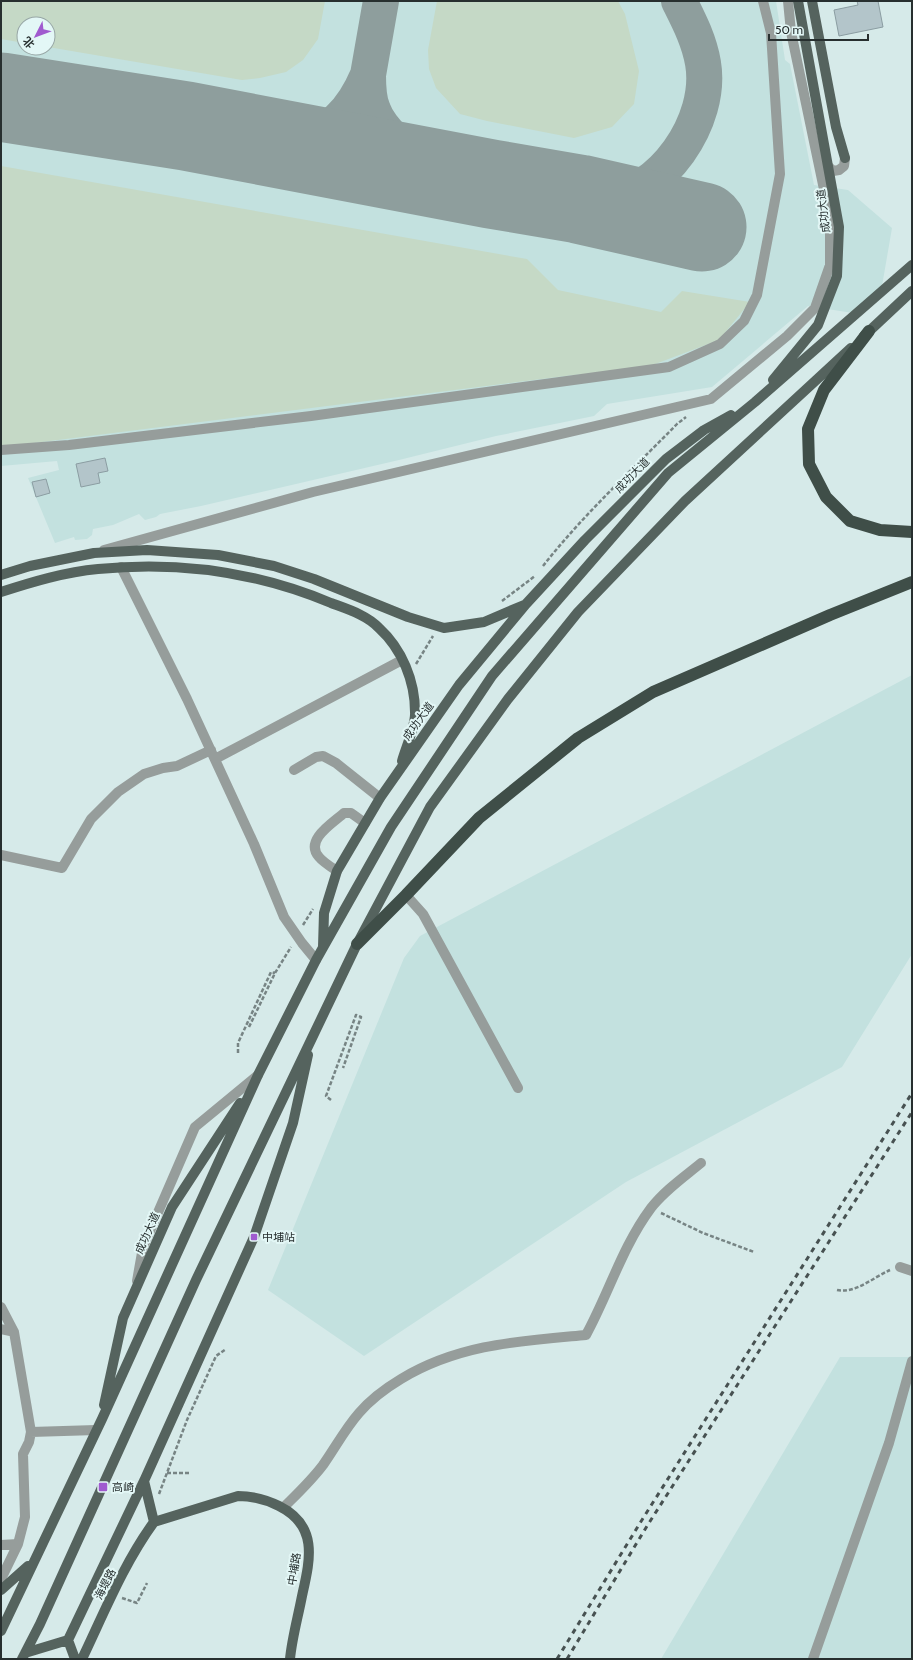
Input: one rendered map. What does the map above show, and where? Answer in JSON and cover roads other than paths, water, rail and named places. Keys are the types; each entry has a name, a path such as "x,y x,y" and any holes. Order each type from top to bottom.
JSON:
{"highway":[{"path":"869,331 824,390 808,429 809,464 826,497 850,521 880,530 912,532"},
{"path":"357,944 479,818 578,738 653,692 830,615 912,582"}],"main road":[{"name":"成功大道","path":"323,948 324,913 337,871 380,798 459,686 526,604 585,540 666,459 704,430 755,402 818,325 837,276 839,227 798,1"},
{"path":"812,1 836,127 845,158"},
{"path":"1,1631 102,1419 258,1075 316,960 391,828 492,676 668,474 755,402 912,265"},
{"path":"23,1656 40,1624 196,1280 357,944 430,807 508,699 578,612 685,501 912,291"},
{"path":"1,576 30,566 94,553 147,550 218,555 274,566 314,578 408,617 444,628 484,622 526,604"},
{"path":"1,592 42,580 96,569 147,566 216,570 283,585 357,613 379,627 398,650 411,679 416,713 401,768"},
{"path":"23,1656 68,1640 144,1481 216,1324 262,1218 293,1123 312,1038"},
{"name":"成功大道","path":"102,1419 108,1383 123,1318 172,1207 258,1075"},
{"path":"144,1481 154,1522"},
{"name":"中埔路","path":"154,1522 238,1496 250,1496 266,1499 296,1516 303,1525 310,1548 310,1561 290,1659"},
{"name":"海堤路","path":"82,1659 117,1587 143,1538 154,1522"},
{"path":"1,1590 33,1562"},
{"path":"68,1640 75,1659"}],"street":[{"path":"1,450 69,445 303,417 669,366 720,344 744,322 757,295 780,174 771,33 763,1"},
{"path":"94,553 313,492 711,399 787,336 815,308 830,265 830,218 791,32 788,1"},
{"path":"829,167 833,171 839,170 844,166 845,158"},
{"path":"121,567 184,692 284,917 316,960"},
{"path":"1,855 62,868 91,819 118,792 144,774 213,755 402,660"},
{"path":"294,770 316,757 323,756 336,763 380,798"},
{"path":"337,871 318,857 314,849 316,839 344,813 351,813 365,823"},
{"path":"406,895 423,914 518,1088"},
{"path":"136,1291 143,1247 195,1127 258,1075"},
{"path":"283,1508 308,1484 322,1467 360,1412 375,1397 414,1371 439,1359 487,1346 586,1335 604,1299 625,1248 652,1207 662,1196 701,1163"},
{"path":"900,1267 912,1271"},
{"path":"1,1307 14,1332 31,1432 29,1442 23,1454 25,1517 18,1544 1,1579"},
{"path":"1,1329 14,1332"},
{"path":"813,1659 889,1443 912,1360"},
{"path":"31,1432 96,1430"},
{"path":"1,1544 18,1544"}],"railway":[{"path":"557,1659 640,1523 912,1093"},
{"path":"567,1659 647,1526 912,1112"}],"place":[{"name":"中埔站","path":"254,1237"},
{"name":"高崎","path":"103,1487"}]}
